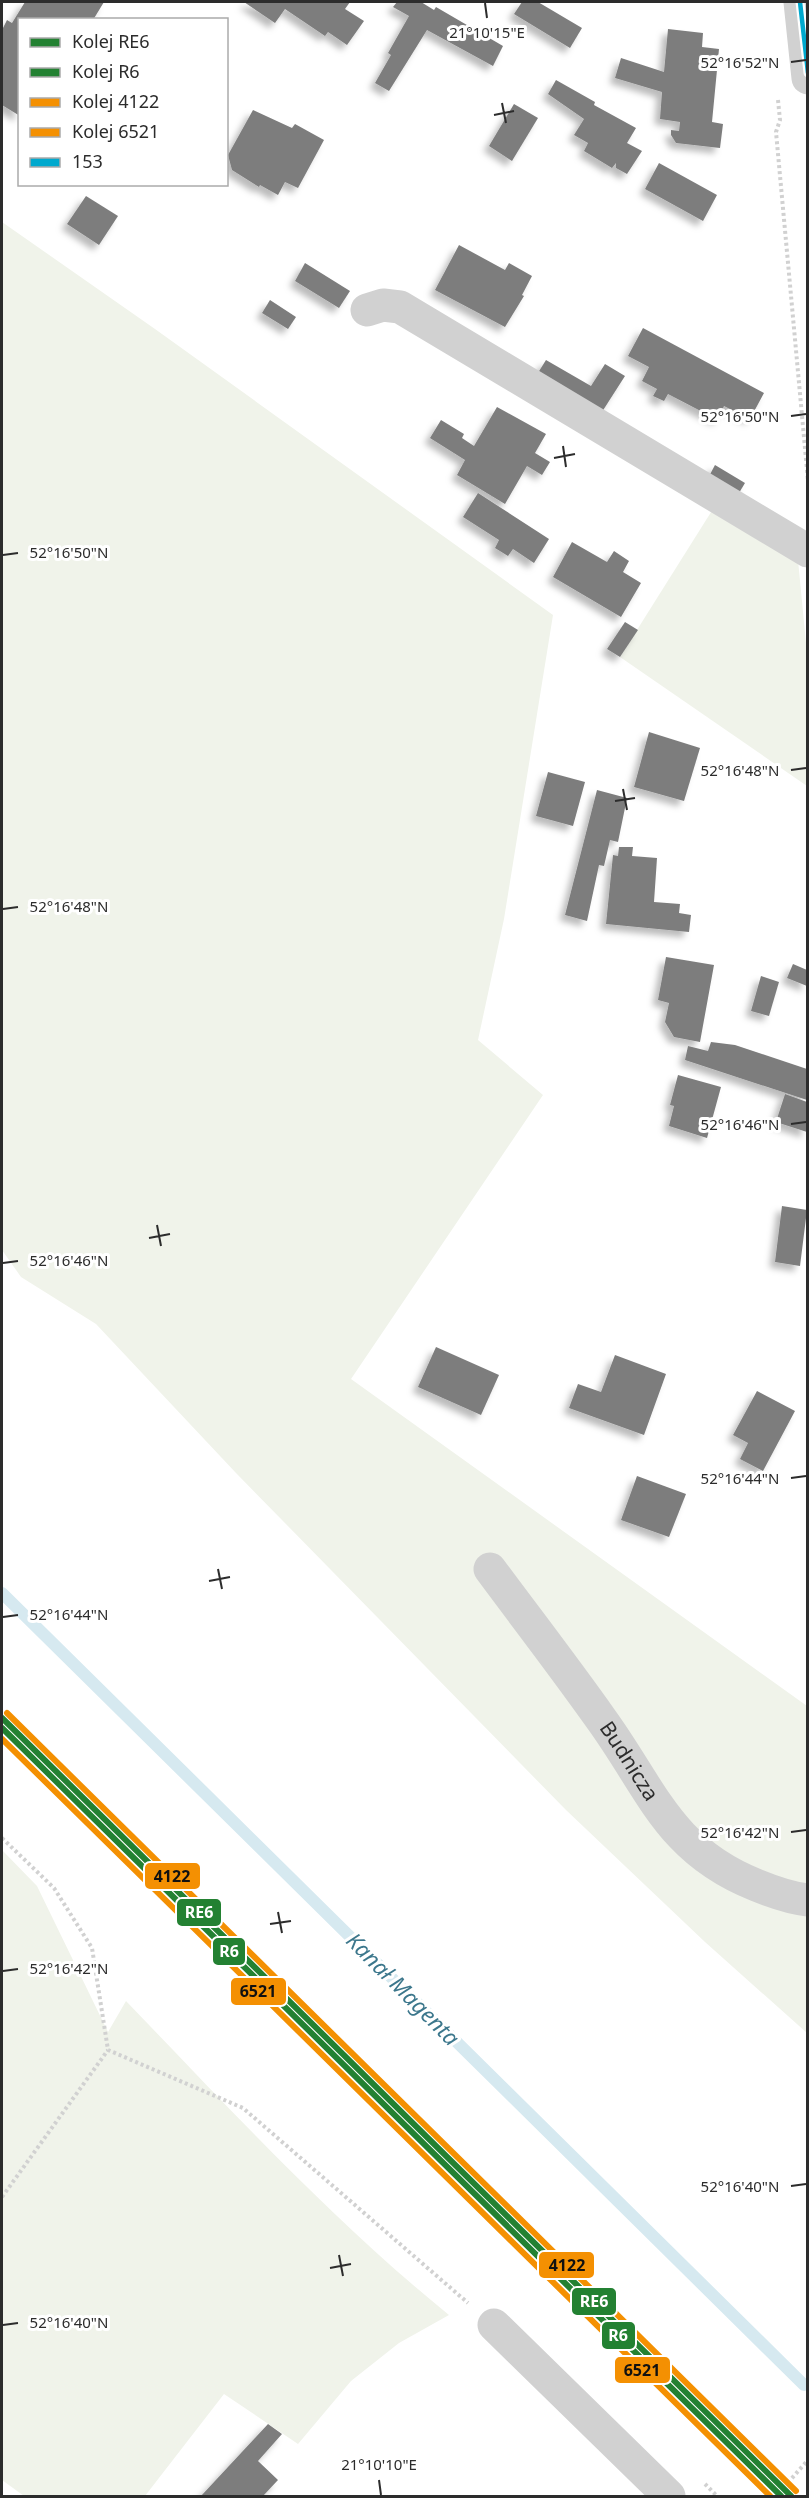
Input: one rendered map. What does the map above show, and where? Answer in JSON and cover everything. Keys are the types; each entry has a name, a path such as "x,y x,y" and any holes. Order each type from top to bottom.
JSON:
{"street":[{"path":"800,2 807,78"},
{"path":"368,310 382,304 400,307 790,543 807,551"},
{"name":"Budnicza","path":"490,1569 603,1720 670,1824 696,1851 727,1873 789,1898 807,1900"},
{"path":"494,2325 669,2496"}],"path":[{"path":"777,89 780,120 776,132 807,481"},
{"path":"2,1838 54,1888 92,1948 108,2050 2,2197"},
{"path":"108,2050 243,2108 494,2325"},
{"path":"776,2496 807,2460"},
{"path":"705,2484 717,2496"}],"shaded area":[{"path":"2,222 553,615 504,919 478,1040 543,1095 351,1379 807,1706 807,2033 705,1942 566,1810 236,1473 96,1324 21,1277 2,1250"},
{"path":"713,509 798,560 808,664 807,786 620,657"},
{"path":"2,1850 37,1886 108,2032 126,2001 243,2123 323,2202 406,2279 449,2315 399,2343 351,2381 298,2444 224,2394 145,2496 24,2496 2,2480"}],"building":[{"path":"25,2 104,2 94,18 18,18 18,115 2,105 2,30 7,20 12,23"},
{"path":"244,2 350,2 345,9 364,21 347,45 328,32 325,36 285,9 275,23"},
{"path":"397,2 421,2 434,10 436,7 503,46 493,66 427,30 389,91 375,83 391,55 388,53 409,16 393,7"},
{"path":"522,2 538,2 582,28 570,48 514,14"},
{"path":"668,29 703,33 702,47 719,49 712,122 723,124 720,148 676,143 671,130 679,131 680,122 660,119 662,92 615,78 621,58 664,72"},
{"path":"556,80 595,102 594,105 636,128 627,143 642,151 627,174 616,168 616,163 612,168 584,151 588,143 574,135 584,119 548,94"},
{"path":"514,104 538,118 512,161 489,146"},
{"path":"253,110 292,128 295,124 324,140 298,188 285,182 278,195 260,185 259,187 232,170 228,155"},
{"path":"659,163 717,195 703,221 645,189"},
{"path":"86,196 118,216 99,245 67,224"},
{"path":"459,245 505,270 509,263 532,276 522,295 524,296 505,327 435,290"},
{"path":"305,263 350,291 339,308 295,281"},
{"path":"270,300 296,317 288,329 262,313"},
{"path":"643,328 764,393 750,419 724,406 718,420 668,394 664,401 653,396 657,389 642,381 649,367 628,356"},
{"path":"546,360 591,386 605,364 625,376 600,415 536,376"},
{"path":"497,407 546,434 535,453 550,462 542,475 527,466 505,504 457,475 465,460 430,438 441,420 464,434 462,438 474,446"},
{"path":"715,465 745,483 736,498 707,480"},
{"path":"478,493 549,539 534,563 513,549 508,556 495,548 499,540 463,517"},
{"path":"572,542 607,562 614,551 629,561 623,572 641,583 621,617 553,577"},
{"path":"625,622 638,630 620,657 607,649"},
{"path":"649,732 700,748 684,801 634,787"},
{"path":"548,772 585,782 573,826 536,816"},
{"path":"597,790 627,798 618,842 610,840 604,866 599,865 587,921 565,915"},
{"path":"619,847 633,847 632,856 657,858 654,902 680,904 679,913 691,915 689,932 606,924 613,855 618,856"},
{"path":"666,957 714,965 700,1042 674,1037 665,1022 669,1003 658,1000"},
{"path":"793,964 807,970 807,986 787,978"},
{"path":"761,976 779,982 769,1016 751,1011"},
{"path":"711,1042 735,1045 807,1069 807,1100 685,1060 688,1046 708,1051"},
{"path":"678,1075 721,1087 707,1138 669,1126 674,1106 670,1105"},
{"path":"785,1094 807,1102 807,1132 776,1122"},
{"path":"782,1206 807,1210 800,1266 775,1262"},
{"path":"436,1347 499,1375 481,1415 418,1387"},
{"path":"615,1355 666,1374 644,1435 569,1408 578,1384 601,1392"},
{"path":"757,1391 795,1411 763,1471 740,1459 748,1443 733,1435"},
{"path":"637,1476 686,1494 669,1537 621,1520"},
{"path":"268,2424 282,2434 258,2461 278,2480 263,2496 201,2496"}],"waterway":[{"name":"Kanał Magenta","path":"2,1593 804,2385"}],"rail line":[{"name":"4122","path":"7,1713 796,2491"},
{"name":"RE6","path":"2,1718 791,2496"},
{"name":"R6","path":"2,1728 781,2496"},
{"name":"6521","path":"2,1739 770,2496"}],"transit line":[{"name":"153","path":"800,2 808,73"}]}
